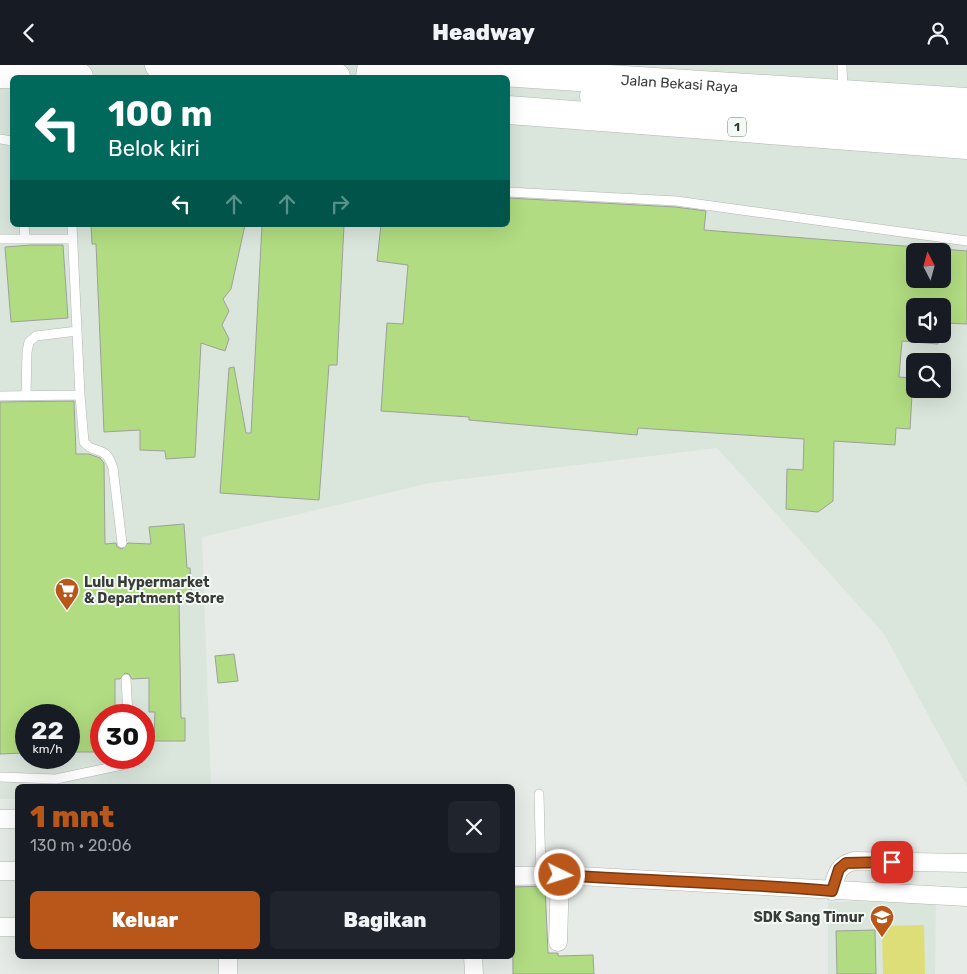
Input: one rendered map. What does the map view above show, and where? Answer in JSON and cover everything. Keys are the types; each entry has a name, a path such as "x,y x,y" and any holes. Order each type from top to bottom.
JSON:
{"highway":[{"path":"159,65 306,75"},
{"name":"Jalan Bekasi Raya","path":"391,65 967,102"},
{"path":"4,71 53,75"},
{"path":"510,90 967,123"},
{"name":"1","path":"510,110 967,145"}],"street":[{"path":"0,819 15,819"},
{"path":"832,891 839,869 846,863 854,861 967,863"},
{"path":"0,871 15,871"},
{"path":"558,942 560,875"},
{"path":"515,876 560,875 967,897"},
{"path":"0,927 15,927"},
{"path":"228,959 228,974"},
{"path":"473,959 474,974"}],"lane":[{"path":"842,65 843,93"},
{"path":"510,192 676,201 967,241"},
{"path":"24,227 25,238"},
{"path":"72,227 84,442 88,447 101,450 110,456 122,543"},
{"path":"0,239 73,239"},
{"path":"26,395 29,342 36,337 77,331"},
{"path":"0,396 80,395"},
{"path":"126,679 127,704"},
{"path":"0,777 56,779 103,769"},
{"path":"539,794 541,875"}],"shaded area":[{"path":"0,65 967,65 967,786 884,634 717,448 430,483 202,537 211,784 15,784 15,799 0,799"},
{"name":"SDK Sang Timur","path":"936,900 935,974 828,974 828,902"},
{"path":"924,925 925,974 883,974 882,926"}],"building":[{"path":"510,198 675,207 706,211 704,230 906,246 906,288 951,288 951,250 967,251 967,324 951,323 951,298 906,298 906,341 902,341 899,377 906,378 906,398 912,398 910,429 896,428 895,445 834,441 833,501 818,512 786,509 787,469 803,470 804,439 638,428 637,435 469,420 469,417 381,411 387,323 403,324 408,265 377,261 381,227 510,227"},
{"path":"91,227 245,227 231,289 223,299 229,311 222,325 229,339 225,351 201,343 195,457 166,459 165,451 140,450 140,430 104,432 96,244 92,244"},
{"path":"262,227 344,227 337,365 329,365 319,500 220,493 229,368 234,367 246,433 251,433"},
{"path":"63,245 68,318 11,322 5,247"},
{"name":"Lulu Hypermarket & Department Store","path":"74,401 76,454 89,454 100,458 104,463 105,544 116,543 117,547 122,549 128,543 151,544 149,527 184,524 187,568 190,568 192,599 179,600 181,718 185,718 185,741 155,741 155,704 149,704 149,678 132,679 129,674 125,673 120,679 115,679 115,704 90,704 90,752 80,752 80,704 15,704 15,753 0,754 0,402"},
{"path":"234,654 238,681 218,683 215,656"},
{"path":"545,886 548,953 558,953 558,956 593,955 594,974 513,974 513,959 515,959 515,887"},
{"path":"875,930 876,974 837,974 836,931"}],"place":[{"name":"Lulu Hypermarket & Department Store","path":"67,611"},
{"name":"SDK Sang Timur","path":"882,938"}],"route":[{"path":"560,875 663,882 761,885 832,891 836,874 846,863 854,861 892,862"}]}
